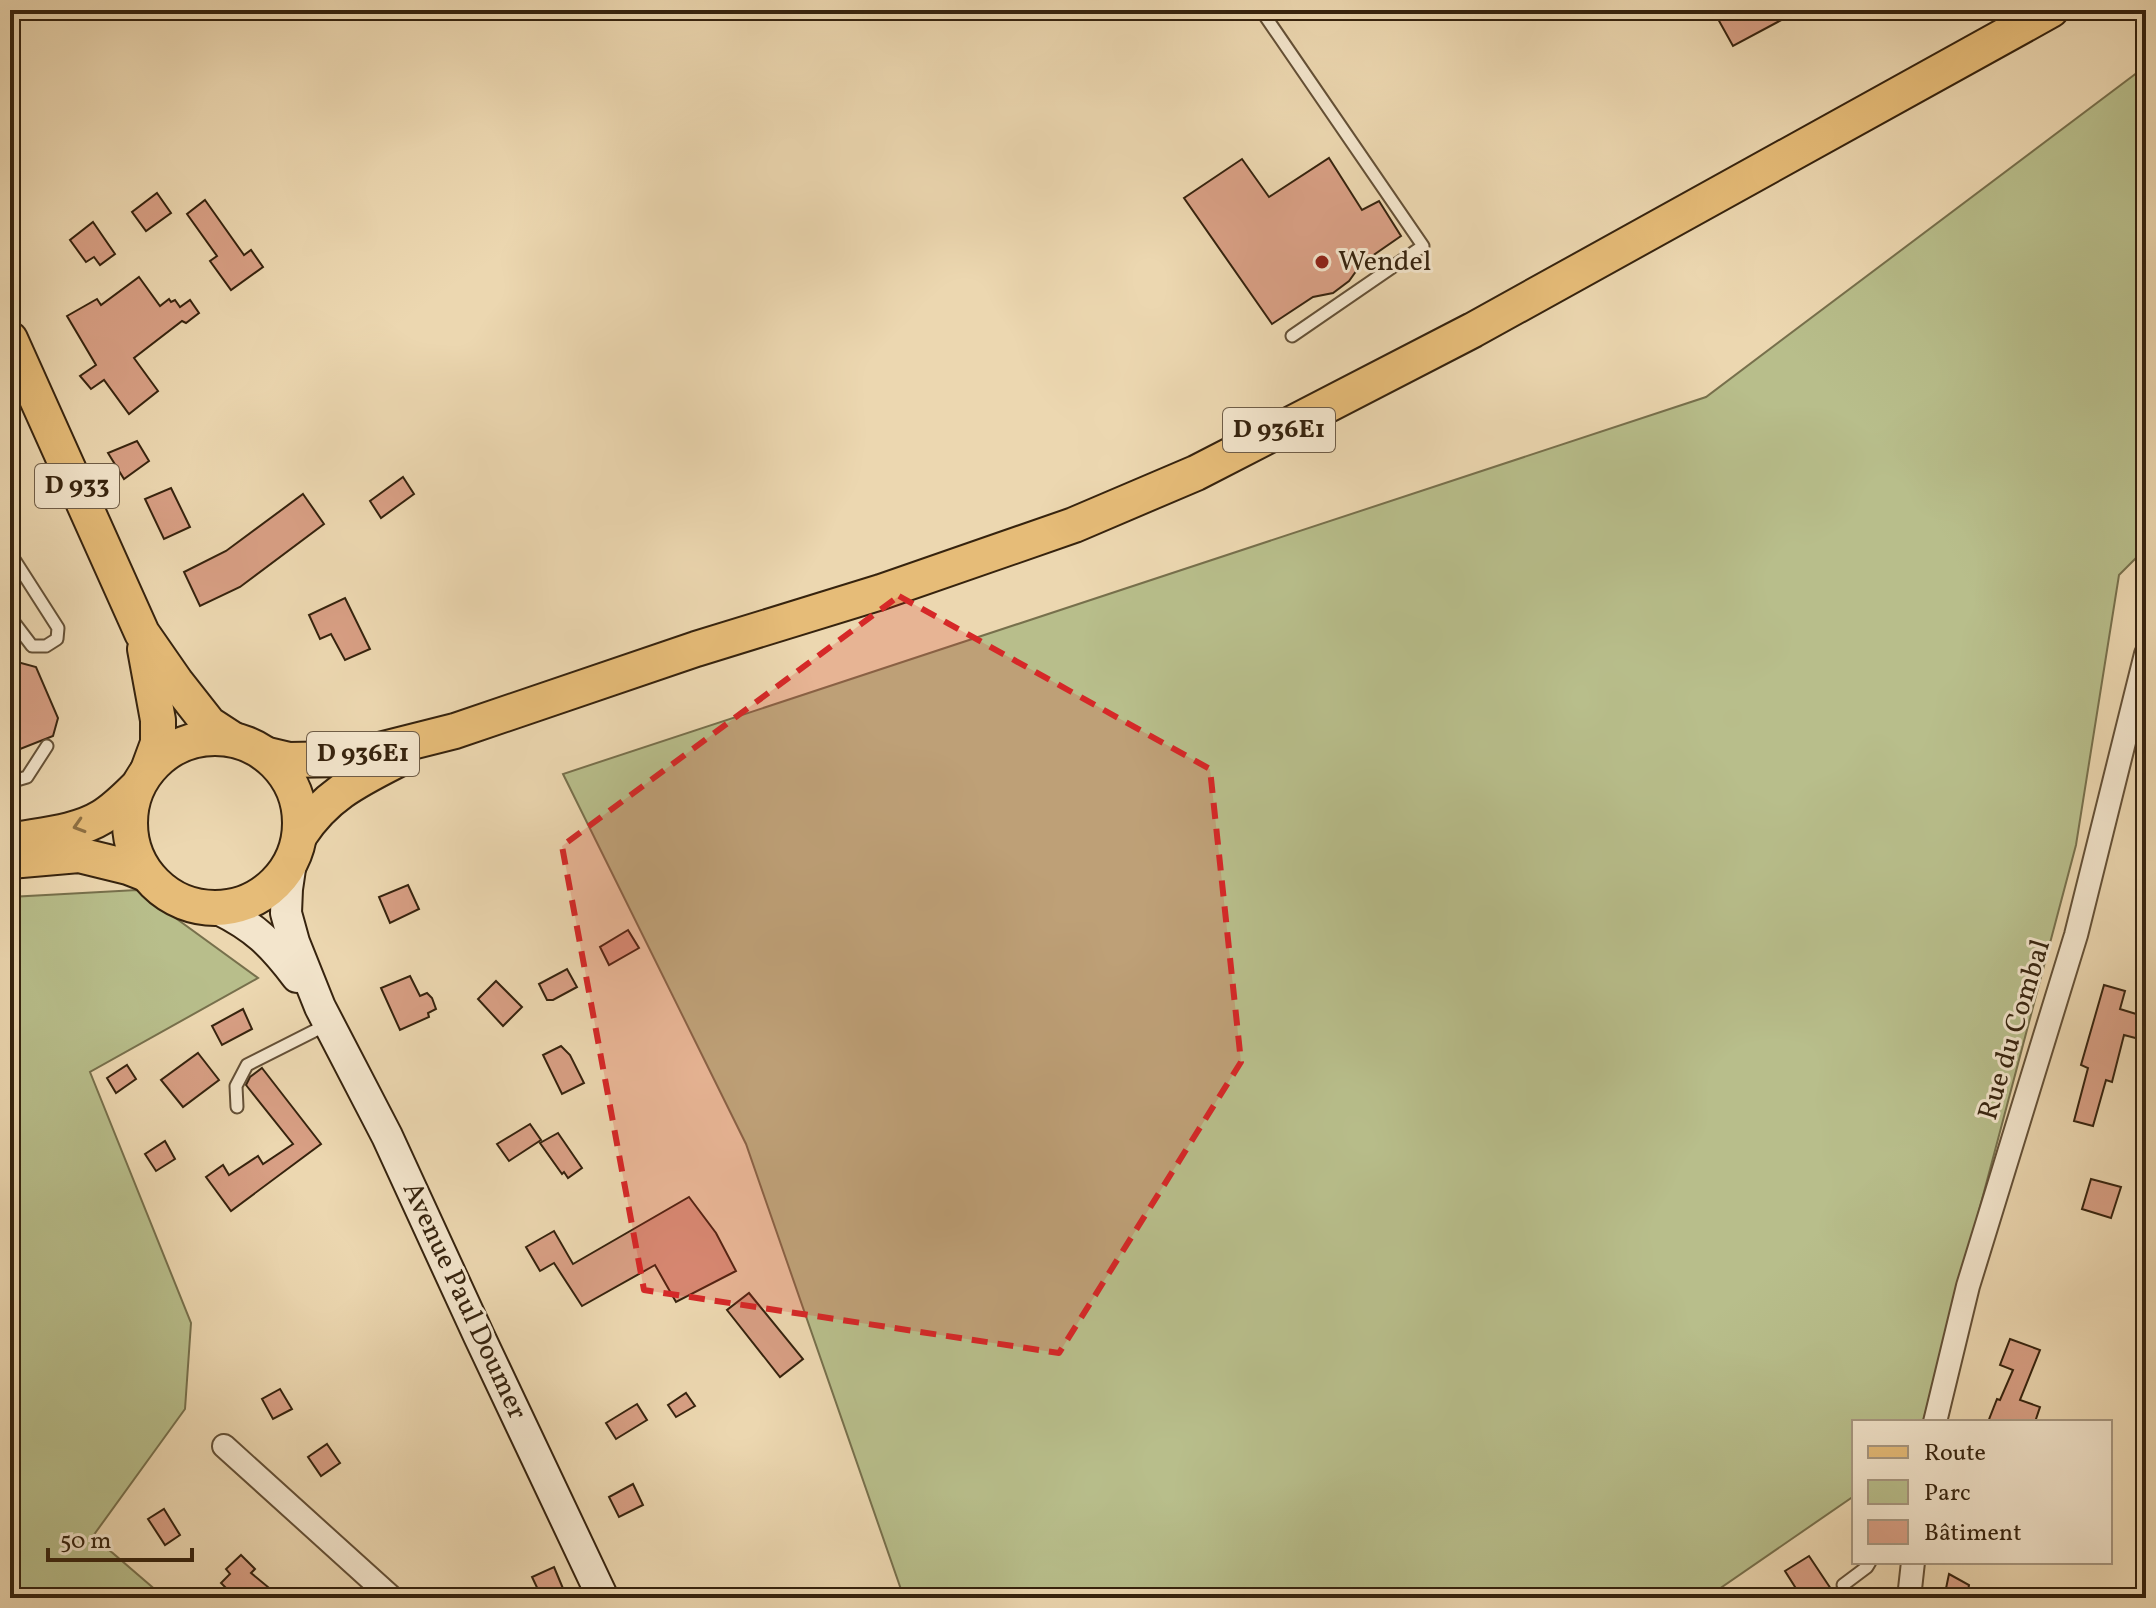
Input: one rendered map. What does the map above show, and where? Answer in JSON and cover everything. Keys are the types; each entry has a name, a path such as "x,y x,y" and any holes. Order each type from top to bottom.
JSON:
{"main road":[{"name":"D 936E1","path":"268,755 289,760 344,759 455,731 696,649 881,592 1074,525 1196,473 1473,330 2051,10"},
{"name":"D 933","path":"10,339 142,633 209,724 232,739"},
{"name":"D 933","path":"142,633 158,720 158,743 142,779"},
{"name":"D 936E1","path":"296,848 313,815 352,783 455,731"},
{"path":"10,841 80,827 110,811 165,753 185,742 208,737 232,739 251,745 268,755 288,778 299,805 286,913 294,942 325,1015"},
{"path":"142,779 130,810 129,832 135,854 146,874 165,893 190,905 218,909 258,932 277,951 325,1015"},
{"path":"218,909 240,905 261,895 278,881 296,848"},
{"path":"10,861 79,855 146,874"},
{"name":"Avenue Paul Doumer","path":"325,1015 387,1136 603,1598"}],"street":[{"name":"Rue du Combal","path":"1935,1420 1968,1286 2076,935 2146,654"},
{"path":"224,1446 392,1598"},
{"path":"1909,1598 1913,1564"}],"lane":[{"path":"1261,10 1423,246 1292,336"},
{"path":"10,553 58,628 57,639 46,646 32,646 10,617"},
{"path":"10,782 27,777 47,746"},
{"path":"237,1107 236,1086 247,1065 325,1015"},
{"path":"1843,1585 1869,1564"}],"highlighted area":[{"path":"899,596 1210,769 1241,1062 1059,1353 644,1290 562,846"}],"green space":[{"path":"2146,66 2146,548 2119,575 2076,845 1924,1420 1852,1420 1852,1497 1706,1598 904,1598 746,1144 563,774 1706,397"},
{"path":"137,890 258,978 90,1072 191,1323 185,1409 93,1536 165,1598 10,1598 10,897"}],"building":[{"path":"1713,10 1800,10 1733,46"},
{"path":"1329,158 1362,210 1379,201 1401,236 1362,263 1349,281 1333,293 1313,297 1272,324 1184,198 1242,159 1269,197"},
{"path":"157,193 171,213 146,231 132,212"},
{"path":"205,200 244,255 251,250 263,267 231,290 210,261 217,256 187,214"},
{"path":"93,222 115,254 100,265 94,257 86,262 70,240"},
{"path":"139,277 160,306 169,299 171,302 175,300 180,307 190,300 199,313 186,323 182,321 134,358 158,391 129,414 104,380 91,389 80,376 96,365 67,316 97,299 101,305"},
{"path":"137,441 149,461 124,479 108,453"},
{"path":"403,477 414,494 381,518 370,501"},
{"path":"171,488 190,527 164,539 145,499"},
{"path":"303,494 324,524 240,587 200,606 184,572 226,551"},
{"path":"345,598 370,649 345,660 331,634 320,639 309,615"},
{"path":"10,660 36,667 58,718 53,736 10,753"},
{"path":"408,885 419,909 390,923 379,897"},
{"path":"628,930 639,948 609,965 600,947"},
{"path":"567,969 577,987 547,1000 539,984"},
{"path":"410,976 420,996 427,993 436,1009 428,1013 429,1017 400,1030 381,988"},
{"path":"496,981 522,1007 503,1026 478,999"},
{"path":"2104,985 2125,991 2120,1009 2146,1017 2146,1027 2143,1040 2124,1035 2112,1082 2106,1080 2093,1126 2074,1121 2088,1068 2081,1065"},
{"path":"243,1009 252,1029 222,1045 212,1026"},
{"path":"561,1046 570,1055 584,1083 562,1094 543,1055"},
{"path":"198,1053 219,1080 183,1107 161,1080"},
{"path":"127,1065 136,1079 116,1093 107,1078"},
{"path":"262,1068 321,1144 231,1211 206,1177 223,1165 229,1175 258,1156 263,1164 293,1144 246,1085 250,1077"},
{"path":"530,1124 541,1140 509,1161 497,1144"},
{"path":"558,1133 582,1168 568,1178 540,1143"},
{"path":"165,1141 175,1159 156,1171 145,1154"},
{"path":"2091,1179 2121,1187 2111,1218 2082,1209"},
{"path":"689,1197 716,1233 736,1271 676,1302 655,1265 582,1306 554,1263 540,1271 526,1247 554,1231 573,1264"},
{"path":"749,1293 803,1359 780,1377 727,1310"},
{"path":"2010,1339 2040,1350 2020,1400 2040,1407 2036,1420 1989,1420 2013,1370 2000,1365"},
{"path":"280,1389 292,1409 273,1419 262,1399"},
{"path":"686,1393 695,1406 676,1417 668,1405"},
{"path":"637,1404 647,1420 616,1439 606,1423"},
{"path":"327,1444 340,1463 321,1476 308,1457"},
{"path":"633,1484 643,1505 619,1517 609,1497"},
{"path":"164,1509 180,1535 165,1545 148,1519"},
{"path":"241,1555 255,1569 251,1573 268,1587 258,1598 236,1598 221,1583 230,1574 226,1569"},
{"path":"1809,1556 1837,1598 1802,1598 1785,1571"},
{"path":"554,1567 567,1598 542,1598 532,1577"},
{"path":"1949,1574 1969,1585 1967,1598 1944,1598"}],"place":[{"name":"Wendel","path":"1322,262"}]}
